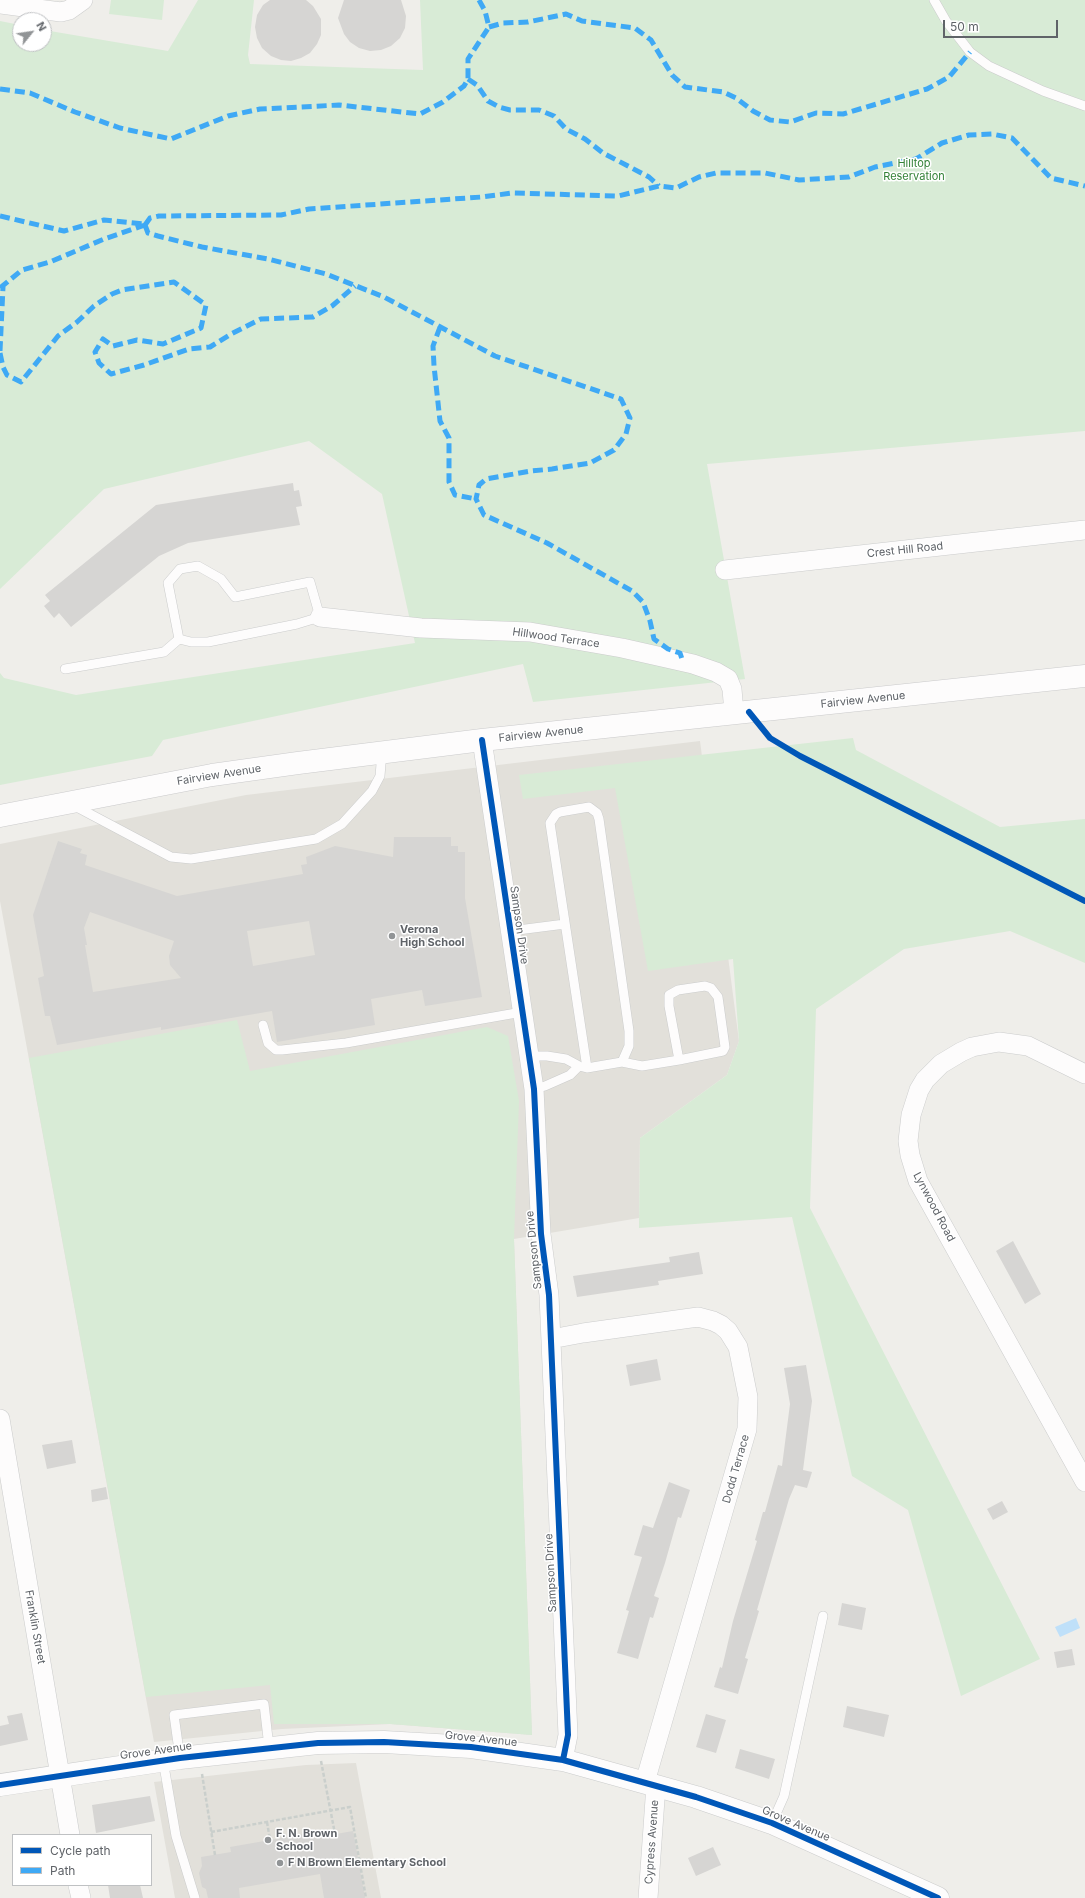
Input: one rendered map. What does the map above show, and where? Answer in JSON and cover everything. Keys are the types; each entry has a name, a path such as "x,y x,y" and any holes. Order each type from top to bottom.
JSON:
{"main road":[{"name":"Fairview Avenue","path":"0,816 66,802 212,775 382,752 1085,676"},
{"name":"Grove Avenue","path":"0,1785 181,1758 269,1747 318,1743 384,1742 470,1747 562,1760 650,1784 772,1823 938,1898"}],"street":[{"path":"0,4 61,12 69,10 83,0"},
{"name":"Crest Hill Road","path":"725,570 1085,530"},
{"name":"Hillwood Terrace","path":"320,617 420,628 530,632 622,648 693,664 716,672 728,679 732,689 734,713"},
{"name":"Sampson Drive","path":"482,740 534,1088 541,1234 549,1295 568,1735 562,1760"},
{"name":"Lynwood Road","path":"1085,1074 1028,1046 998,1042 972,1047 941,1064 925,1080 919,1090 911,1115 908,1141 913,1168 918,1181 1085,1482"},
{"name":"Dodd Terrace","path":"551,1340 583,1333 698,1317 714,1321 722,1325 734,1339 738,1347 748,1397 749,1418 746,1435 650,1784"},
{"name":"Franklin Street","path":"0,1419 70,1834"},
{"name":"Cypress Avenue","path":"648,1898 650,1784"},
{"path":"78,1886 81,1898"}],"lane":[{"path":"934,0 946,21 970,52 989,66 1043,91 1085,106"},
{"path":"198,566 221,579 235,596 310,582 320,617 297,624 208,642 191,642 179,639 168,583 180,569 198,566"},
{"path":"65,669 164,652 179,639"},
{"path":"66,802 170,856 191,859 316,839 335,830 349,818 374,788 382,768 382,752"},
{"path":"583,1067 565,924 550,823 560,812 589,807 597,813 599,819 630,1031 629,1046 622,1062"},
{"path":"510,930 565,924"},
{"path":"534,1088 545,1086 570,1075 583,1067 622,1062 642,1066 679,1060 723,1051 726,1047 718,997 711,988 706,986 678,990 669,995 669,1006 679,1060"},
{"path":"263,1026 271,1048 282,1050 346,1043 522,1012"},
{"path":"529,1056 566,1059 583,1067"},
{"path":"772,1823 784,1796 823,1616"},
{"path":"195,1898 176,1836 181,1758 174,1715 264,1704 269,1747"}],"path":[{"path":"318,1743 335,1834"},
{"path":"181,1758 211,1832 215,1855"},
{"path":"211,1832 350,1807 366,1898"},
{"path":"267,1822 270,1840"}],"shaded area":[{"name":"Verona High School","path":"700,741 739,1041 727,1075 640,1138 639,1218 514,1239 532,1735 390,1724 282,1729 154,1742 0,901 0,844 246,795"},
{"name":"F. N. Brown School","path":"356,1763 381,1898 175,1898 154,1782 306,1765"}],"green space":[{"path":"111,0 164,0 162,20 109,14"},
{"name":"Hilltop Reservation","path":"198,0 254,0 248,55 250,64 423,70 420,0 1085,0 1085,431 707,464 745,679 533,702 523,664 163,740 152,756 0,785 0,673 4,678 76,695 415,643 382,494 309,441 104,489 0,589 0,21 12,23 12,52 52,52 52,31 168,51"},
{"path":"853,738 856,750 1000,827 1085,819 1085,963 1010,931 904,949 816,1009 810,1208 1040,1659 961,1696 908,1510 852,1476 792,1217 639,1228 640,1138 727,1075 739,1041 733,959 648,971 615,788 523,799 519,775"},
{"path":"237,1020 250,1071 487,1027 508,1036 519,1101 514,1239 532,1735 390,1724 274,1724 270,1685 146,1697 29,1058"}],"water":[{"path":"1076,1618 1080,1628 1060,1637 1055,1627"}],"building":[{"path":"270,0 306,0 313,6 321,19 321,35 317,44 310,53 291,61 281,60 271,56 262,48 257,38 255,27 257,15 263,5"},
{"path":"344,0 401,0 406,16 405,28 400,38 391,46 381,50 370,51 359,48 350,42 344,34 338,18"},
{"path":"293,483 294,491 299,490 302,506 296,507 300,525 188,543 159,556 71,627 59,613 54,618 44,606 50,601 45,595 156,505"},
{"name":"Verona High School","path":"394,837 451,837 451,846 458,846 458,852 465,852 465,898 482,997 425,1006 422,990 371,999 375,1025 277,1042 272,1011 161,1030 161,1027 57,1045 50,1016 45,1016 38,978 44,976 33,915 58,841 82,849 80,853 87,855 85,865 177,896 303,874 301,865 307,864 306,857 335,846 393,857","holes":["90,912 174,941 169,956 170,965 181,978 93,992 85,945 87,945 84,928","309,921 315,955 253,966 247,931"]},
{"path":"1013,1241 1041,1294 1025,1304 996,1251"},
{"path":"699,1252 703,1274 658,1281 659,1285 577,1297 573,1276 670,1262 669,1257"},
{"path":"657,1359 661,1380 630,1386 626,1365"},
{"path":"806,1365 812,1401 803,1470 812,1472 807,1488 795,1485 789,1499 757,1610 759,1611 745,1658 748,1659 738,1694 714,1687 720,1667 722,1668 733,1621 757,1541 755,1540 763,1512 765,1512 778,1465 782,1466 790,1404 784,1368"},
{"path":"72,1440 76,1463 47,1469 42,1445"},
{"path":"669,1482 690,1490 681,1518 678,1517 654,1596 659,1598 653,1618 650,1617 638,1659 617,1653 629,1611 626,1610 642,1557 634,1555 643,1525 653,1528"},
{"path":"106,1487 108,1499 92,1502 91,1490"},
{"path":"1002,1501 1008,1512 993,1520 987,1509"},
{"path":"842,1603 866,1608 862,1630 838,1625"},
{"path":"1072,1649 1075,1665 1057,1668 1054,1652"},
{"path":"847,1706 889,1715 884,1737 843,1727"},
{"path":"22,1713 28,1740 0,1746 0,1726 9,1724 7,1716"},
{"path":"706,1714 726,1720 716,1753 696,1747"},
{"path":"740,1749 775,1759 769,1779 735,1768"},
{"path":"150,1796 155,1821 96,1833 92,1805"},
{"name":"F N Brown Elementary School","path":"353,1831 365,1898 324,1898 320,1874 239,1888 240,1898 208,1898 206,1889 202,1887 199,1873 202,1866 201,1857 231,1852 230,1847 312,1832 313,1838"},
{"path":"713,1847 721,1865 696,1876 688,1858"},
{"path":"108,1886 140,1886 143,1898 110,1898"}],"marked path":[{"path":"479,0 485,11 489,27"},
{"path":"489,27 503,23 528,22 566,14 582,21 635,28 651,40 672,75 685,87 723,92 736,98 753,111 770,120 790,122 816,113 843,114 927,89 949,77 970,52"},
{"path":"0,89 30,93 75,112 120,128 171,139 228,116 260,109 339,105 420,114 443,102 464,86 468,79 468,59 489,27"},
{"path":"468,79 477,85 488,101 499,107 510,110 539,110 554,116 566,129 585,139 603,153 649,177 659,186"},
{"path":"145,225 150,218 159,216 281,215 309,209 482,197 512,193 618,196 659,186 676,188 699,177 716,173 765,173 799,180 849,177 875,167 916,159 942,143 969,135 992,134 1012,138 1051,178 1085,186"},
{"path":"0,216 64,231 104,220 143,224"},
{"path":"145,225 148,233 158,236 202,247 268,259 326,274 384,297 495,356 621,399 630,418 626,434 614,450 590,463 486,479 479,485 476,499 484,515 547,543 632,591 643,602 650,621 654,639 668,649 680,653 683,662"},
{"path":"0,288 22,270 50,262 104,239 145,225"},
{"path":"0,353 3,367 7,375 21,382 58,336 77,322 94,306 112,294 122,290 174,282 206,305 201,328 163,344 137,340 113,346 103,339 95,352 99,363 111,374 144,365 189,349 210,347 231,334 261,319 313,317 332,306 355,286"},
{"path":"0,351 3,287"},
{"path":"440,327 433,346 434,366 440,421 449,438 449,482 455,495 476,499"}],"cycle path":[{"path":"749,712 770,738 800,756 1085,901"},
{"path":"482,740 534,1089 541,1234 549,1295 568,1735 563,1760"},
{"path":"0,1785 180,1758 318,1743 384,1742 471,1747 563,1760 696,1797 772,1823 938,1898"}],"place":[{"name":"Verona High School","path":"392,936"},
{"name":"F. N. Brown School","path":"268,1840"},
{"name":"F N Brown Elementary School","path":"280,1863"}]}
